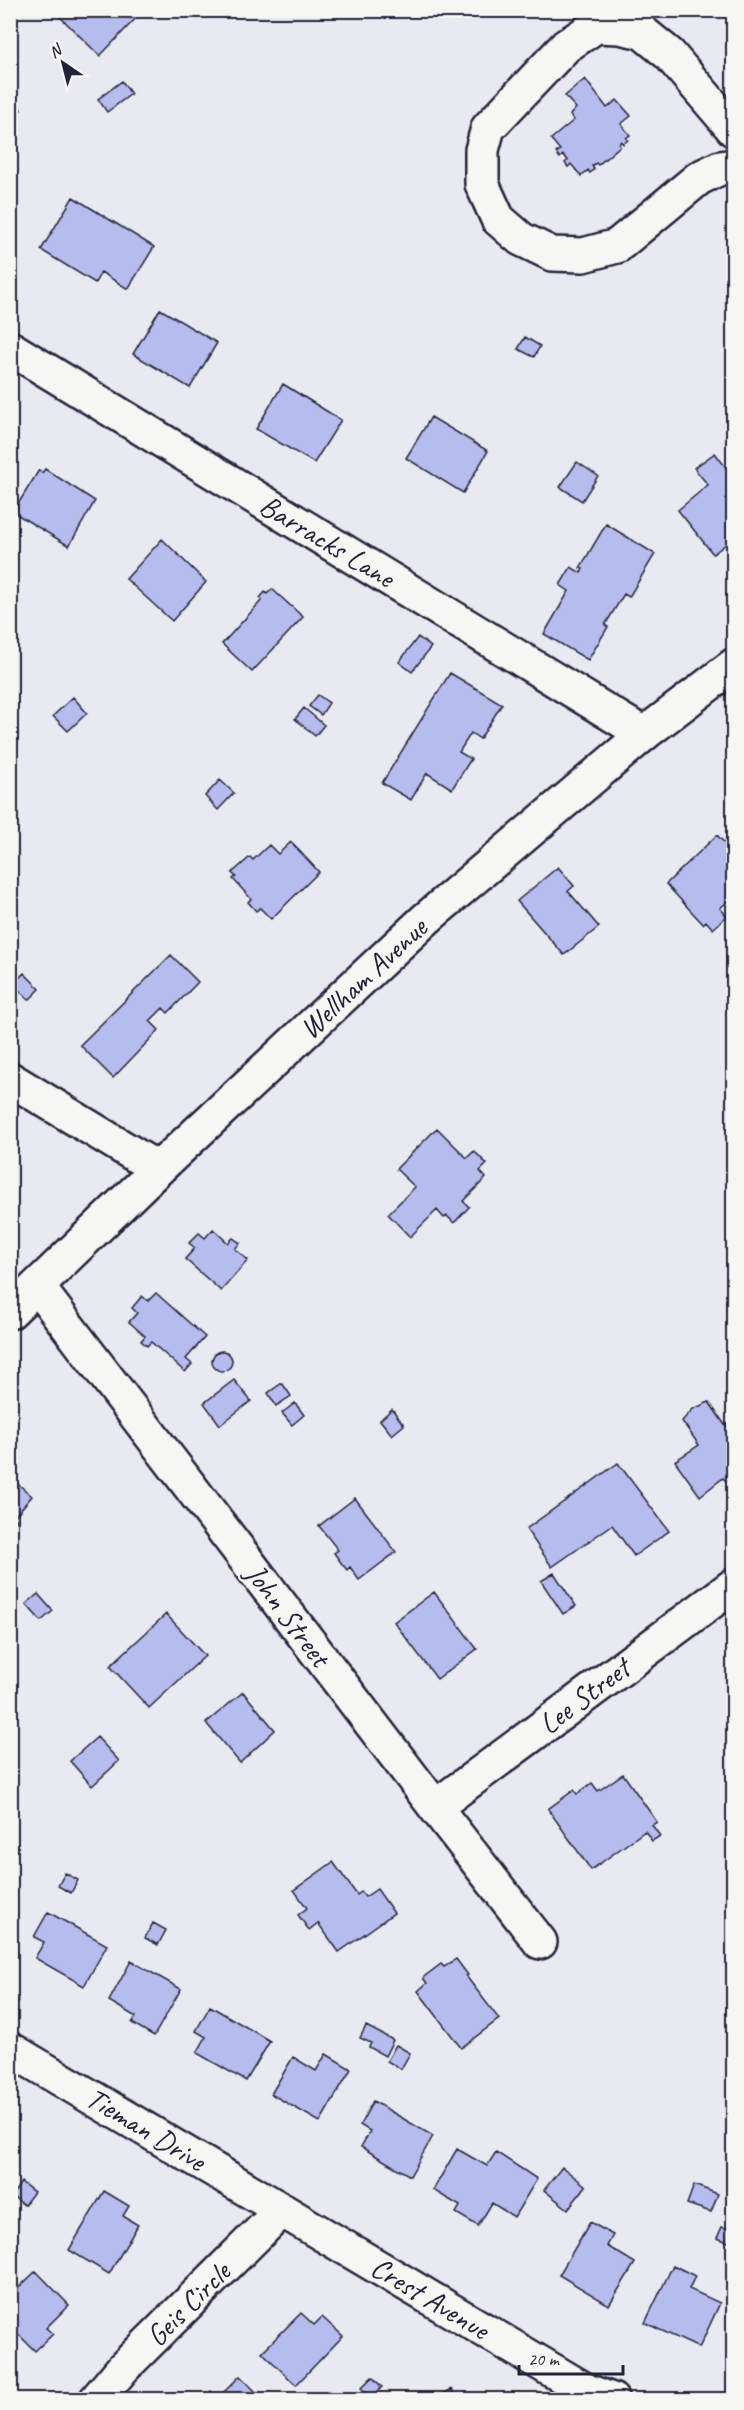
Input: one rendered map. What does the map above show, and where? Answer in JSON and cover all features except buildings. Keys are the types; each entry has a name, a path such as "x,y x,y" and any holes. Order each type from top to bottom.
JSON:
{"street":[{"path":"734,129 669,54 642,32 619,27 596,26 566,46 488,128 482,150 482,184 498,219 521,239 552,254 583,255 617,246 699,178 720,168 734,166"},
{"name":"Barracks Lane","path":"10,348 645,734"},
{"name":"Wellham Avenue","path":"10,1312 158,1169 427,918 645,734 734,665"},
{"path":"10,1079 158,1169"},
{"name":"John Street","path":"38,1286 540,1942"},
{"name":"Lee Street","path":"435,1807 734,1585"},
{"name":"Tieman Drive","path":"10,2049 282,2210"},
{"name":"Crest Avenue","path":"282,2210 594,2397"},
{"name":"Geis Circle","path":"96,2400 123,2368 282,2210"}]}
